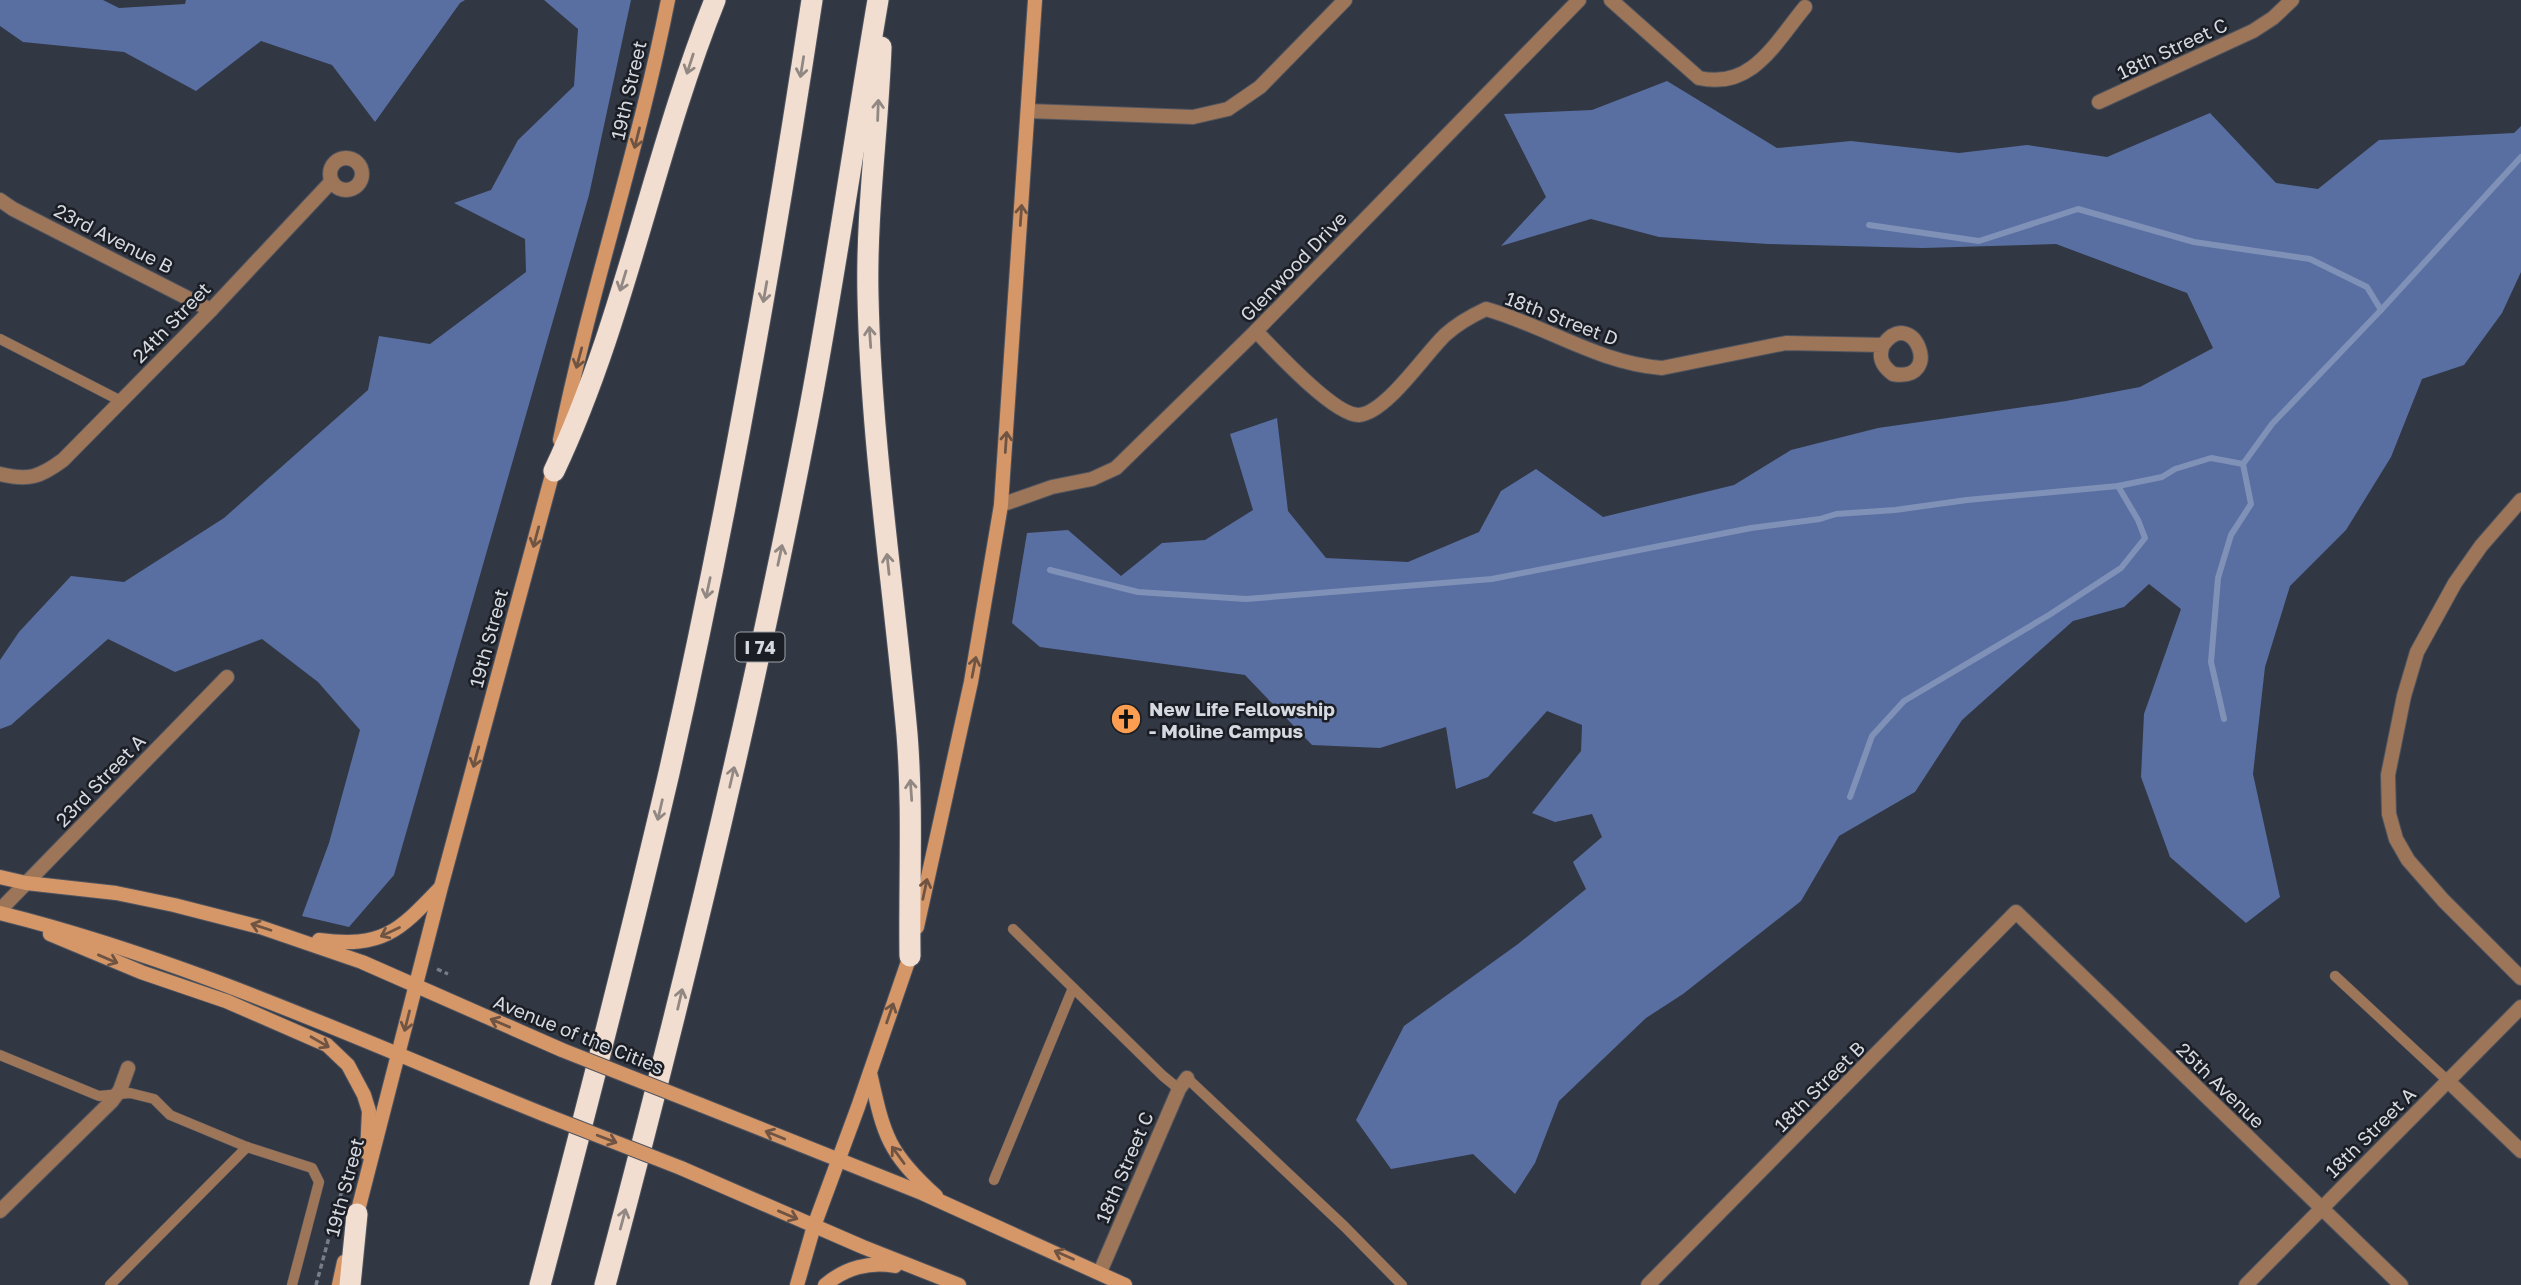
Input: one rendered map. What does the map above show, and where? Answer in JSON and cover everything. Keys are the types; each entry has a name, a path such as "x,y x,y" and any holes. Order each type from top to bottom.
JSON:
{"highway":[{"path":"554,471 594,376 691,58 715,0"},
{"path":"540,1285 610,1020 701,624 751,370 812,0"},
{"path":"880,0 878,120 871,184 868,298 880,489 911,789 910,956"},
{"name":"I 74","path":"605,1285 672,1035 754,678 807,422 880,0"},
{"path":"350,1285 357,1214"}],"main road":[{"name":"19th Street","path":"339,1285 440,887 554,471 570,391 636,143 668,0"},
{"path":"797,1285 814,1226 910,956 971,682 1001,505 1035,0"},
{"name":"Avenue of the Cities","path":"0,877 26,883 116,893 174,905 260,927 362,962 562,1050 945,1203 1125,1285"},
{"path":"288,937 342,943 361,942 393,933 407,923 440,887"},
{"path":"0,912 198,974 300,1013 959,1285"},
{"path":"0,912 141,972 226,1001 327,1045 348,1065 369,1111 366,1179"},
{"path":"870,1071 882,1125 894,1151 912,1174 945,1203"},
{"path":"825,1285 835,1276 877,1263 925,1271"}],"street":[{"path":"1028,111 1193,117 1228,108 1266,80 1345,0"},
{"name":"Glenwood Drive","path":"1001,505 1052,487 1092,479 1116,468 1256,331 1579,0"},
{"path":"1611,0 1699,78 1717,82 1747,73 1805,7"},
{"name":"18th Street C","path":"2099,102 2253,31 2273,18 2292,0"},
{"name":"24th Street","path":"0,474 30,478 43,474 64,460 211,310 331,182"},
{"name":"23rd Avenue B","path":"0,200 211,310"},
{"name":"18th Street D","path":"1256,331 1290,367 1335,405 1360,415 1376,408 1396,392 1414,368 1446,335 1468,317 1486,309 1596,354 1621,362 1661,368 1786,343 1882,345"},
{"path":"2521,500 2455,583 2417,652 2404,696 2388,775 2389,814 2396,839 2408,860 2443,900 2521,978"},
{"name":"23rd Street A","path":"0,912 227,677"},
{"name":"25th Avenue","path":"2015,912 2401,1285"},
{"name":"18th Street B","path":"1648,1285 2015,912"},
{"name":"18th Street A","path":"2246,1285 2521,1007"},
{"path":"0,1211 116,1096 128,1068"},
{"path":"2448,1082 2521,1151"},
{"name":"18th Street C","path":"1100,1272 1183,1084"}],"lane":[{"path":"0,339 121,401"},
{"path":"1013,929 1163,1076 1183,1084 1345,1227 1402,1285"},
{"path":"2335,976 2448,1082"},
{"path":"994,1180 1073,988"},
{"path":"0,1055 99,1097 130,1093 154,1099 170,1115 247,1147 312,1168 319,1182 292,1285"},
{"path":"110,1285 247,1147"}],"shaded area":[{"path":"0,0 103,0 119,8 185,4 186,0 465,0 460,3 375,122 332,65 261,41 196,91 124,52 23,42 0,26"},
{"path":"544,0 631,0 589,195 394,875 349,927 302,916 329,843 360,730 318,682 262,639 175,672 108,639 11,725 0,729 0,660 19,632 71,576 124,582 224,518 368,390 379,336 430,344 526,272 525,239 454,203 491,190 518,140 574,86 578,29"},
{"path":"1667,81 1777,148 1851,141 1959,153 2027,145 2107,157 2210,113 2276,183 2318,189 2379,140 2514,133 2521,126 2521,272 2502,313 2464,365 2422,379 2391,457 2346,530 2290,586 2265,667 2253,774 2280,897 2246,923 2170,857 2141,777 2144,714 2181,609 2149,584 2124,607 2073,621 1962,720 1915,792 1839,836 1801,901 1683,994 1646,1018 1559,1101 1535,1163 1515,1194 1473,1154 1391,1169 1356,1120 1404,1026 1518,944 1586,889 1573,862 1602,837 1592,814 1555,822 1532,813 1581,751 1582,725 1547,711 1488,777 1456,789 1446,727 1380,748 1312,745 1245,675 1040,647 1012,623 1027,533 1068,530 1121,576 1162,543 1205,540 1253,510 1230,434 1277,418 1288,511 1326,558 1408,562 1479,532 1501,491 1536,469 1603,517 1734,485 1791,450 1878,428 2066,401 2140,387 2213,348 2187,293 2056,244 1923,248 1768,244 1659,237 1591,219 1501,246 1546,197 1504,114 1592,110"}],"waterway":[{"path":"1050,570 1138,592 1246,599 1492,579 1836,514 2118,486 2162,477 2175,469 2211,458 2243,464 2272,424 2521,157"},
{"path":"1869,225 1979,241 2078,209 2194,242 2310,259 2367,287 2381,310"},
{"path":"2224,719 2211,662 2218,578 2231,535 2251,504 2243,464"},
{"path":"1850,797 1872,736 1904,701 2049,615 2121,568 2145,538 2118,486"}],"place":[{"name":"New Life Fellowship - Moline Campus","path":"1126,719"}]}
